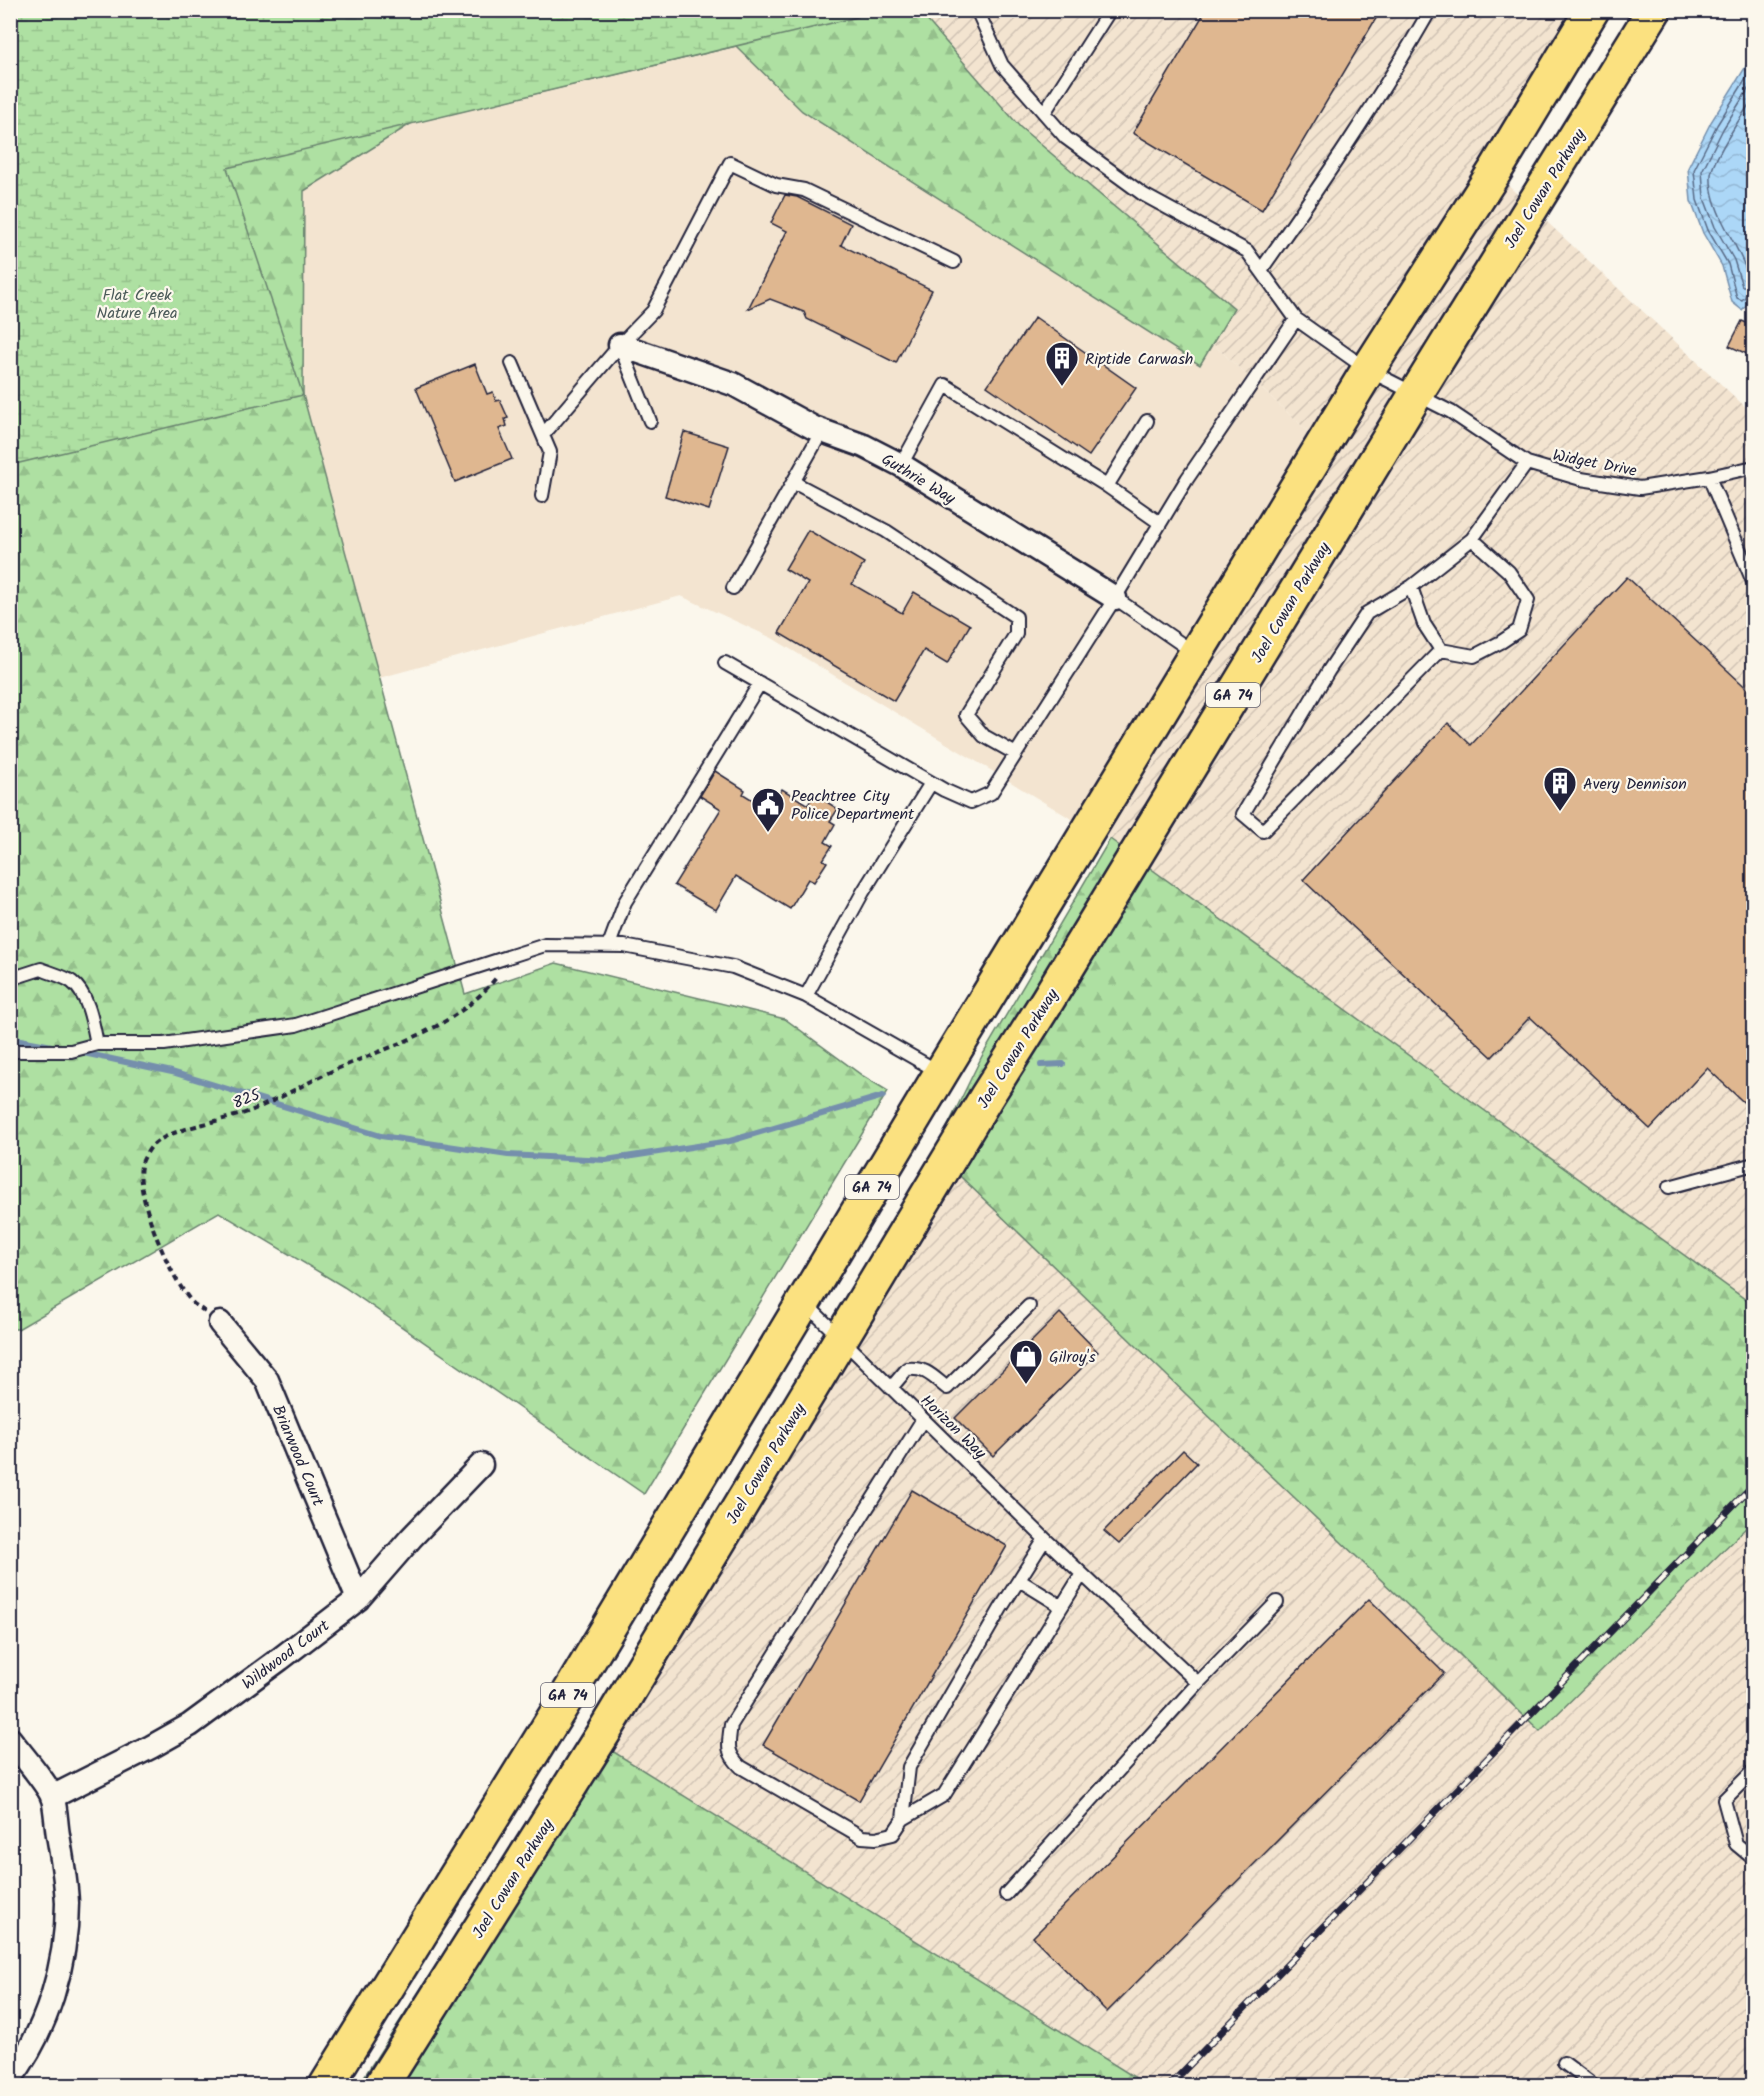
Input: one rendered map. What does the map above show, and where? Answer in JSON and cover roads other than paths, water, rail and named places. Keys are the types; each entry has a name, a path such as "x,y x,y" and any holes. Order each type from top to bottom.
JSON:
{"main road":[{"name":"GA 74","path":"326,2085 562,1705 803,1301 1368,370 1495,171 1592,10"},
{"name":"Joel Cowan Parkway","path":"381,2085 604,1732 840,1338 1416,394 1654,10"}],"street":[{"name":"Guthrie Way","path":"620,345 733,384 822,431 864,446 901,465 1115,598"},
{"name":"Briarwood Court","path":"220,1323 267,1380 358,1599"},
{"name":"Wildwood Court","path":"52,1797 152,1747 190,1725 358,1599 411,1538 481,1465"},
{"path":"10,1739 52,1797 65,1872 66,1928 59,1969 45,2016 15,2081"}],"lane":[{"name":"Widget Drive","path":"977,10 1002,65 1066,138 1144,195 1247,251 1296,319 1368,370 1446,410 1527,463 1581,479 1640,488 1754,467"},
{"path":"1044,113 1110,10"},
{"path":"1261,270 1323,179 1430,10"},
{"path":"543,435 620,345 653,311 730,163 776,185 804,190 954,262"},
{"path":"726,663 931,783 971,802 992,794 1187,479 1296,319"},
{"path":"620,345 650,421"},
{"path":"512,363 550,452 542,496"},
{"path":"901,465 945,385 1107,486 1160,523"},
{"path":"1107,486 1147,422"},
{"path":"734,588 822,431"},
{"path":"1441,650 1263,831 1243,814 1329,670 1367,613 1411,587 1472,539 1527,463"},
{"path":"1709,477 1754,585"},
{"path":"793,482 886,531 1016,617 1016,634 966,715 984,736 1016,754"},
{"path":"1411,587 1424,624 1441,650 1474,656 1519,630 1528,600 1509,572 1472,539"},
{"name":"Guthrie Way","path":"1115,598 1197,654"},
{"path":"609,945 625,902 760,683"},
{"path":"806,996 863,892 931,783"},
{"path":"10,1051 71,1050 98,1044 164,1044 296,1025 545,945 609,945 733,967 806,996 941,1073"},
{"path":"10,979 41,969 72,982 83,996 98,1044"},
{"path":"1669,1187 1754,1164"},
{"name":"Horizon Way","path":"803,1301 1045,1539 1198,1683"},
{"path":"891,1388 907,1369 919,1368 947,1388 1029,1306"},
{"path":"923,1419 731,1725 728,1743 731,1758 741,1767 862,1837 876,1838 893,1834 903,1819 944,1795 1082,1574"},
{"path":"903,1819 909,1767 1045,1539"},
{"path":"1019,1580 1061,1606"},
{"path":"1006,1894 1198,1683 1277,1602"},
{"path":"1754,1770 1724,1800 1736,1844 1754,1859"},
{"path":"1564,2062 1595,2085"}],"water":[{"path":"1753,55 1754,297 1742,310 1732,302 1722,266 1703,233 1691,201 1688,168 1711,122"}],"waterway":[{"path":"10,1038 52,1046"},
{"path":"79,1052 172,1072 381,1136 508,1155 606,1160 730,1141 883,1096"},
{"path":"1041,1065 1063,1064"}],"railway":[{"path":"1169,2086 1754,1484"}],"place":[{"name":"Riptide Carwash","path":"1062,387"},
{"name":"Avery Dennison","path":"1560,812"},
{"name":"Peachtree City Police Department","path":"768,833"},
{"name":"Gilroy's","path":"1026,1385"}],"park label":[{"name":"Flat Creek Nature Area","path":"137,303"}]}
